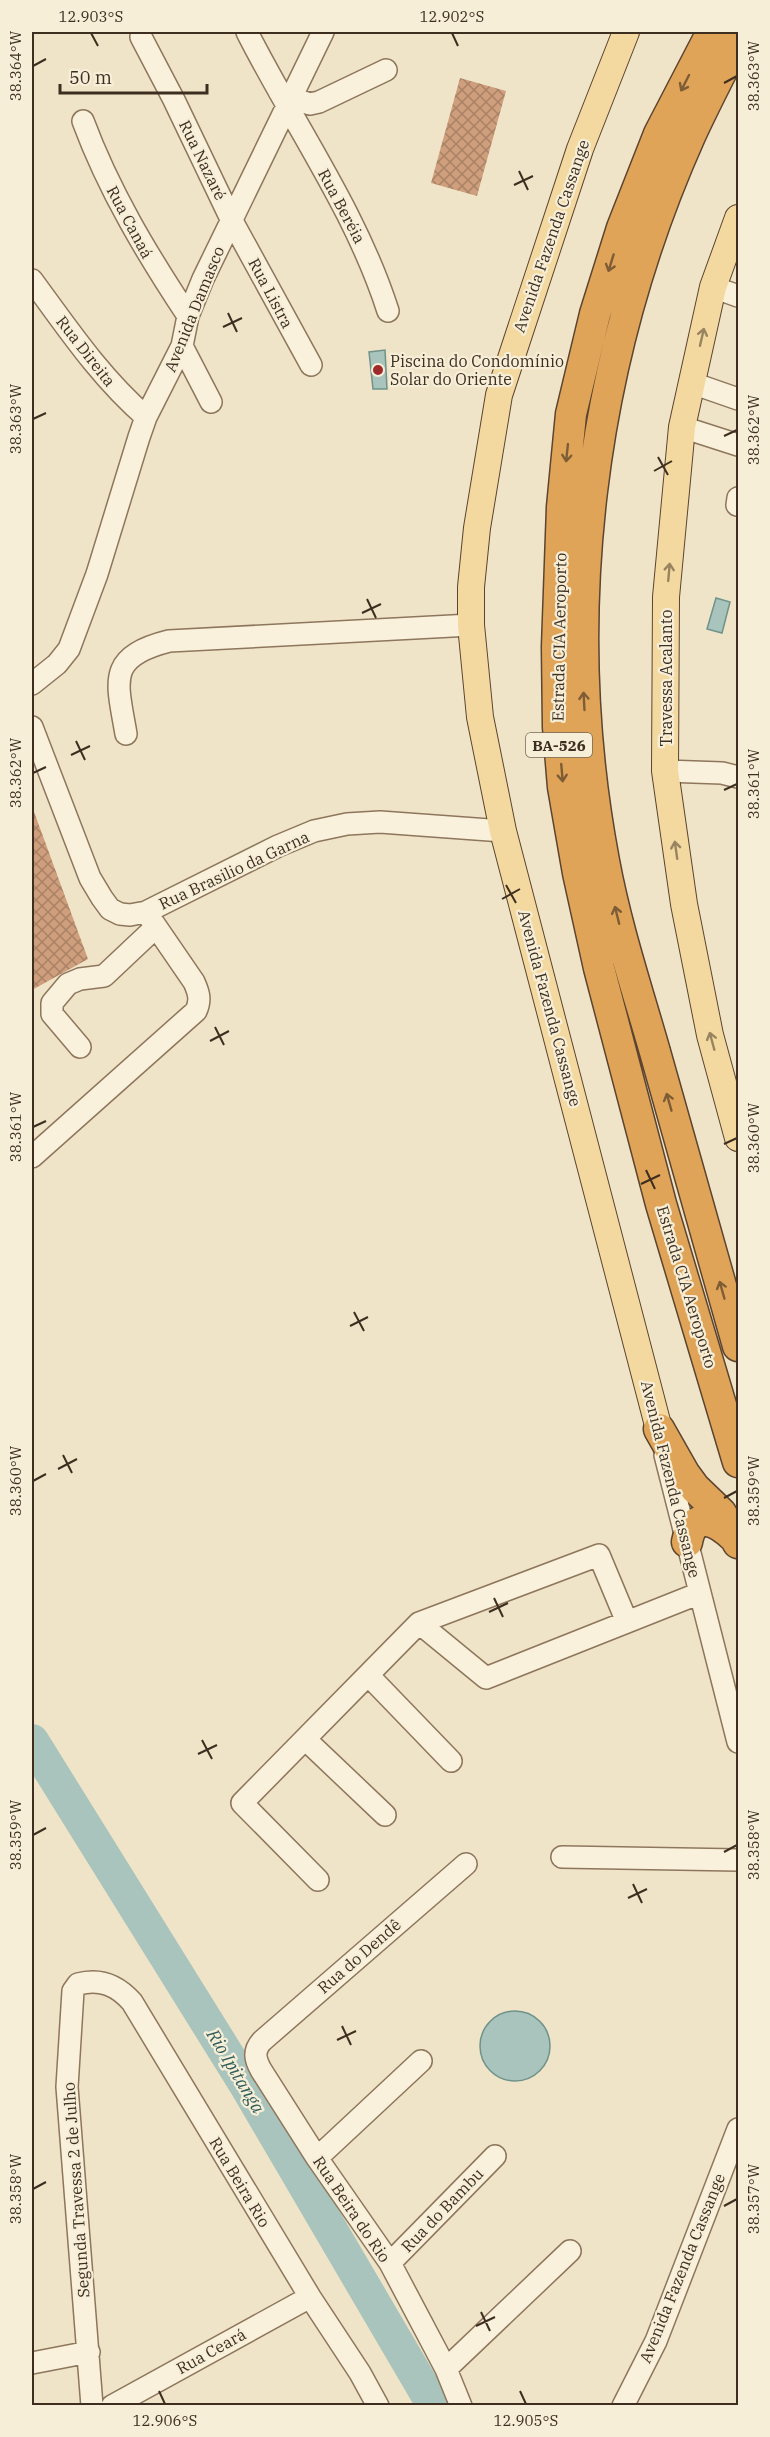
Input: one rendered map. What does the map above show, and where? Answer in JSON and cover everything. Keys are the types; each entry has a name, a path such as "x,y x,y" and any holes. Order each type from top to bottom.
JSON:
{"highway":[{"name":"Estrada CIA Aeroporto","path":"712,32 659,134 622,228 595,314 571,414 562,507 557,647 558,727 563,787 578,873 599,968 661,1204 738,1462"},
{"name":"Estrada CIA Aeroporto","path":"738,39 690,136 636,282 616,359 587,525 582,640 586,744 604,864 623,941 738,1346"},
{"path":"659,1429 694,1488 721,1513 738,1541"},
{"path":"687,1542 689,1530 694,1524 702,1521 711,1521 724,1528 738,1541"}],"main road":[{"name":"Avenida Fazenda Cassange","path":"626,32 576,159 499,395 477,528 471,587 471,625 480,717 503,831 659,1429"},
{"name":"Travessa Acalanto","path":"738,218 713,287 682,427 666,597 665,771 684,904 710,1035 738,1138"}],"street":[{"name":"Rua Beréia","path":"247,32 289,102 369,258 388,311"},
{"name":"Avenida Damasco","path":"32,684 57,664 69,649 98,574 146,417 182,346 188,316 231,219 321,33"},
{"name":"Rua Nazaré","path":"141,37 231,219"},
{"path":"289,102 310,104 319,102 386,69"},
{"name":"Rua Canaá","path":"84,121 98,162 134,231 188,316"},
{"name":"Rua Listra","path":"231,219 310,365"},
{"name":"Rua Direita","path":"32,280 88,358 120,394 146,417"},
{"path":"713,287 738,296"},
{"path":"182,346 212,402"},
{"path":"692,383 738,399"},
{"path":"682,427 738,444"},
{"path":"738,498 738,505"},
{"path":"126,734 118,688 120,669 133,655 150,646 169,641 471,625"},
{"path":"32,726 90,878 102,898 110,909 120,914 151,920 199,992 200,1002 196,1011 32,1157"},
{"path":"665,771 730,775"},
{"name":"Rua Brasilio da Garna","path":"151,920 278,846 314,831 347,824 380,822 503,831"},
{"path":"80,1047 52,1014 51,1003 68,984 104,976 151,920"},
{"name":"Avenida Fazenda Cassange","path":"659,1429 738,1742"},
{"path":"318,1880 242,1803 419,1623 599,1555 627,1622"},
{"path":"419,1623 486,1678 700,1593"},
{"path":"369,1676 451,1761"},
{"path":"306,1739 385,1815"},
{"path":"562,1857 738,1860"},
{"name":"Rua do Dendê","path":"256,2051 262,2041 466,1864"},
{"name":"Rua Beira Rio","path":"86,1982 117,1987 132,2002 378,2406"},
{"name":"Segunda Travessa 2 de Julho","path":"86,1982 78,1984 73,1991 67,2087 92,2406"},
{"name":"Rua Beira do Rio","path":"256,2051 257,2062 261,2070 317,2158 390,2263 447,2369 461,2406"},
{"path":"317,2158 421,2061"},
{"name":"Avenida Fazenda Cassange","path":"623,2406 656,2342 738,2129"},
{"name":"Rua do Bambu","path":"390,2263 495,2156"},
{"path":"447,2369 570,2251"},
{"name":"Rua Ceará","path":"112,2406 310,2297"},
{"path":"32,2363 89,2352"}],"water":[{"name":"Piscina do Condomínio Solar do Oriente","path":"385,350 387,389 373,389 369,352"},
{"path":"716,598 730,602 722,633 707,629"},
{"path":"515,2011 528,2014 540,2021 547,2033 550,2046 547,2059 540,2071 528,2078 515,2081 502,2078 490,2071 483,2059 480,2046 483,2033 490,2021 502,2014"}],"building":[{"path":"460,78 506,91 477,196 431,183"},
{"path":"32,810 88,959 32,990"}],"waterway":[{"name":"Rio Ipitanga","path":"32,1741 246,2085 434,2406"}],"place":[{"name":"Piscina do Condomínio Solar do Oriente","path":"378,370"}]}
